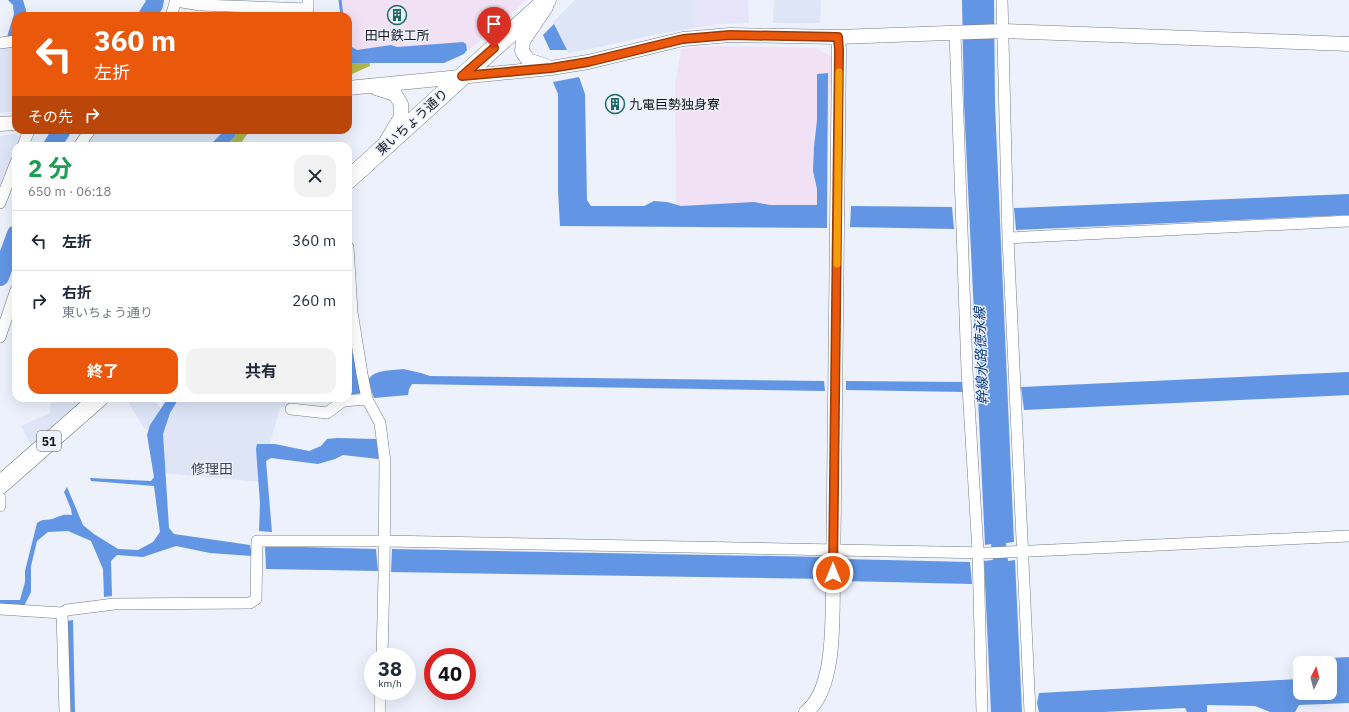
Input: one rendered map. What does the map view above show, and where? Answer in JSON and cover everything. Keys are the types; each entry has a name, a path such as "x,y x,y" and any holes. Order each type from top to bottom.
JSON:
{"main road":[{"name":"東いちょう通り","path":"352,176 547,0"},
{"name":"51","path":"0,486 94,402"}],"street":[{"path":"172,12 176,0 200,6 260,4 308,9 308,0"},
{"path":"551,0 523,41 522,51 528,60 551,68"},
{"path":"1002,0 1016,551 1030,712"},
{"path":"352,88 551,68 588,62 683,39 730,35 838,37 1003,31 1349,44"},
{"path":"955,33 967,362 983,552 982,712"},
{"path":"806,712 810,709 824,687 830,664 833,549 838,37"},
{"path":"0,43 12,41"},
{"path":"370,86 395,94 401,104 401,117 382,149"},
{"path":"0,124 12,123"},
{"path":"1,197 12,171"},
{"path":"1008,238 1349,222"},
{"path":"0,337 12,302"},
{"path":"352,312 367,399 380,423 385,462 382,648"},
{"path":"352,400 367,399"},
{"path":"290,409 327,413 342,402"},
{"path":"0,498 0,506"},
{"path":"0,609 62,613 67,610 114,604 250,603 256,599 257,541 385,541 983,552 1349,536"},
{"path":"62,613 65,712"},
{"path":"380,700 380,712"}],"shaded area":[{"path":"340,0 526,0 469,50 456,49 369,54 352,49 352,12 342,12"},
{"path":"575,0 695,0 694,28 568,53 553,22"},
{"path":"695,0 748,0 749,23 720,24 694,28"},
{"path":"774,0 821,0 820,23 773,23"},
{"path":"10,46 12,48 12,112 0,113 0,47"},
{"path":"710,46 816,48 832,57 824,205 676,211 675,85 681,49"},
{"path":"14,134 21,137 19,142 12,142 12,160 0,191 0,136"},
{"path":"91,134 225,134 218,142 85,142"},
{"path":"51,402 83,402 32,447 21,426 50,413"},
{"path":"128,402 155,402 161,409 148,430 144,428"},
{"path":"173,402 289,402 289,407 280,407 262,482 163,473 160,427"}],"green space":[{"path":"352,49 369,54 370,66 352,74"},
{"path":"236,134 247,134 242,142 230,142"}],"water":[{"path":"8,0 23,0 26,12 14,12 13,5"},
{"name":"幹線水路徳永線","path":"962,0 994,0 995,105 1014,542 1006,543 1008,561 1015,560 1022,712 991,712 984,561 993,560 991,544 985,545 964,104"},
{"path":"12,21 12,40 7,37"},
{"path":"554,24 567,50 550,50 543,35"},
{"path":"463,42 466,44 467,50 464,54 444,63 352,63 352,47 357,50 391,45 397,47"},
{"path":"828,73 827,228 560,226 558,190 558,94 553,82 579,77 585,94 587,200 591,206 644,206 654,201 667,202 681,206 754,202 770,205 817,205 817,189 813,171 817,120 817,74"},
{"path":"221,134 236,134 230,142 213,142"},
{"path":"1349,194 1349,215 1016,230 1014,208"},
{"path":"851,206 952,207 954,229 850,227"},
{"path":"352,351 361,393 352,395"},
{"path":"403,369 430,376 824,381 825,391 412,384 408,395 374,398 368,381 370,377 378,372"},
{"path":"1349,372 1349,395 1024,410 1021,387"},
{"path":"846,381 963,382 964,392 846,390"},
{"path":"165,402 177,402 170,413 163,434 169,528 174,534 250,545 252,556 210,553 176,546 143,557 117,555 111,561 112,596 104,597 103,569 91,541 68,531 48,532 37,541 31,566 31,592 24,606 0,604 0,600 20,600 25,582 25,571 37,523 63,515 72,515 64,492 67,487 83,525 94,534 118,549 138,550 153,542 160,532 154,486 91,481 90,478 151,481 154,477 147,435 150,425"},
{"path":"327,439 376,439 380,453 378,459 343,455 318,464 271,458 266,461 272,532 259,531 260,503 256,449 257,444 275,444 309,451 321,446"},
{"path":"265,546 376,549 378,571 266,569"},
{"path":"392,549 824,557 826,579 391,572"},
{"path":"843,559 970,562 972,584 844,581"},
{"path":"73,620 75,712 70,712 67,621"},
{"path":"1349,657 1349,703 1299,705 1295,712 1270,712 1255,706 1207,705 1207,712 1187,712 1185,708 1104,712 1039,712 1037,703 1039,693 1293,679 1293,700 1337,700 1337,658"}],"waterway":[{"path":"150,12 155,0"},
{"path":"340,0 342,12"},
{"path":"54,142 60,134"},
{"path":"0,277 12,245"}],"slow traffic":[{"path":"837,264 839,72"}],"place":[{"name":"田中鉄工所","path":"397,15"},
{"name":"九電巨勢独身寮","path":"615,104"}],"district":[{"name":"修理田","path":"212,469"}],"route":[{"path":"494,48 462,76 551,68 588,62 683,39 730,35 838,37 833,573"}]}
